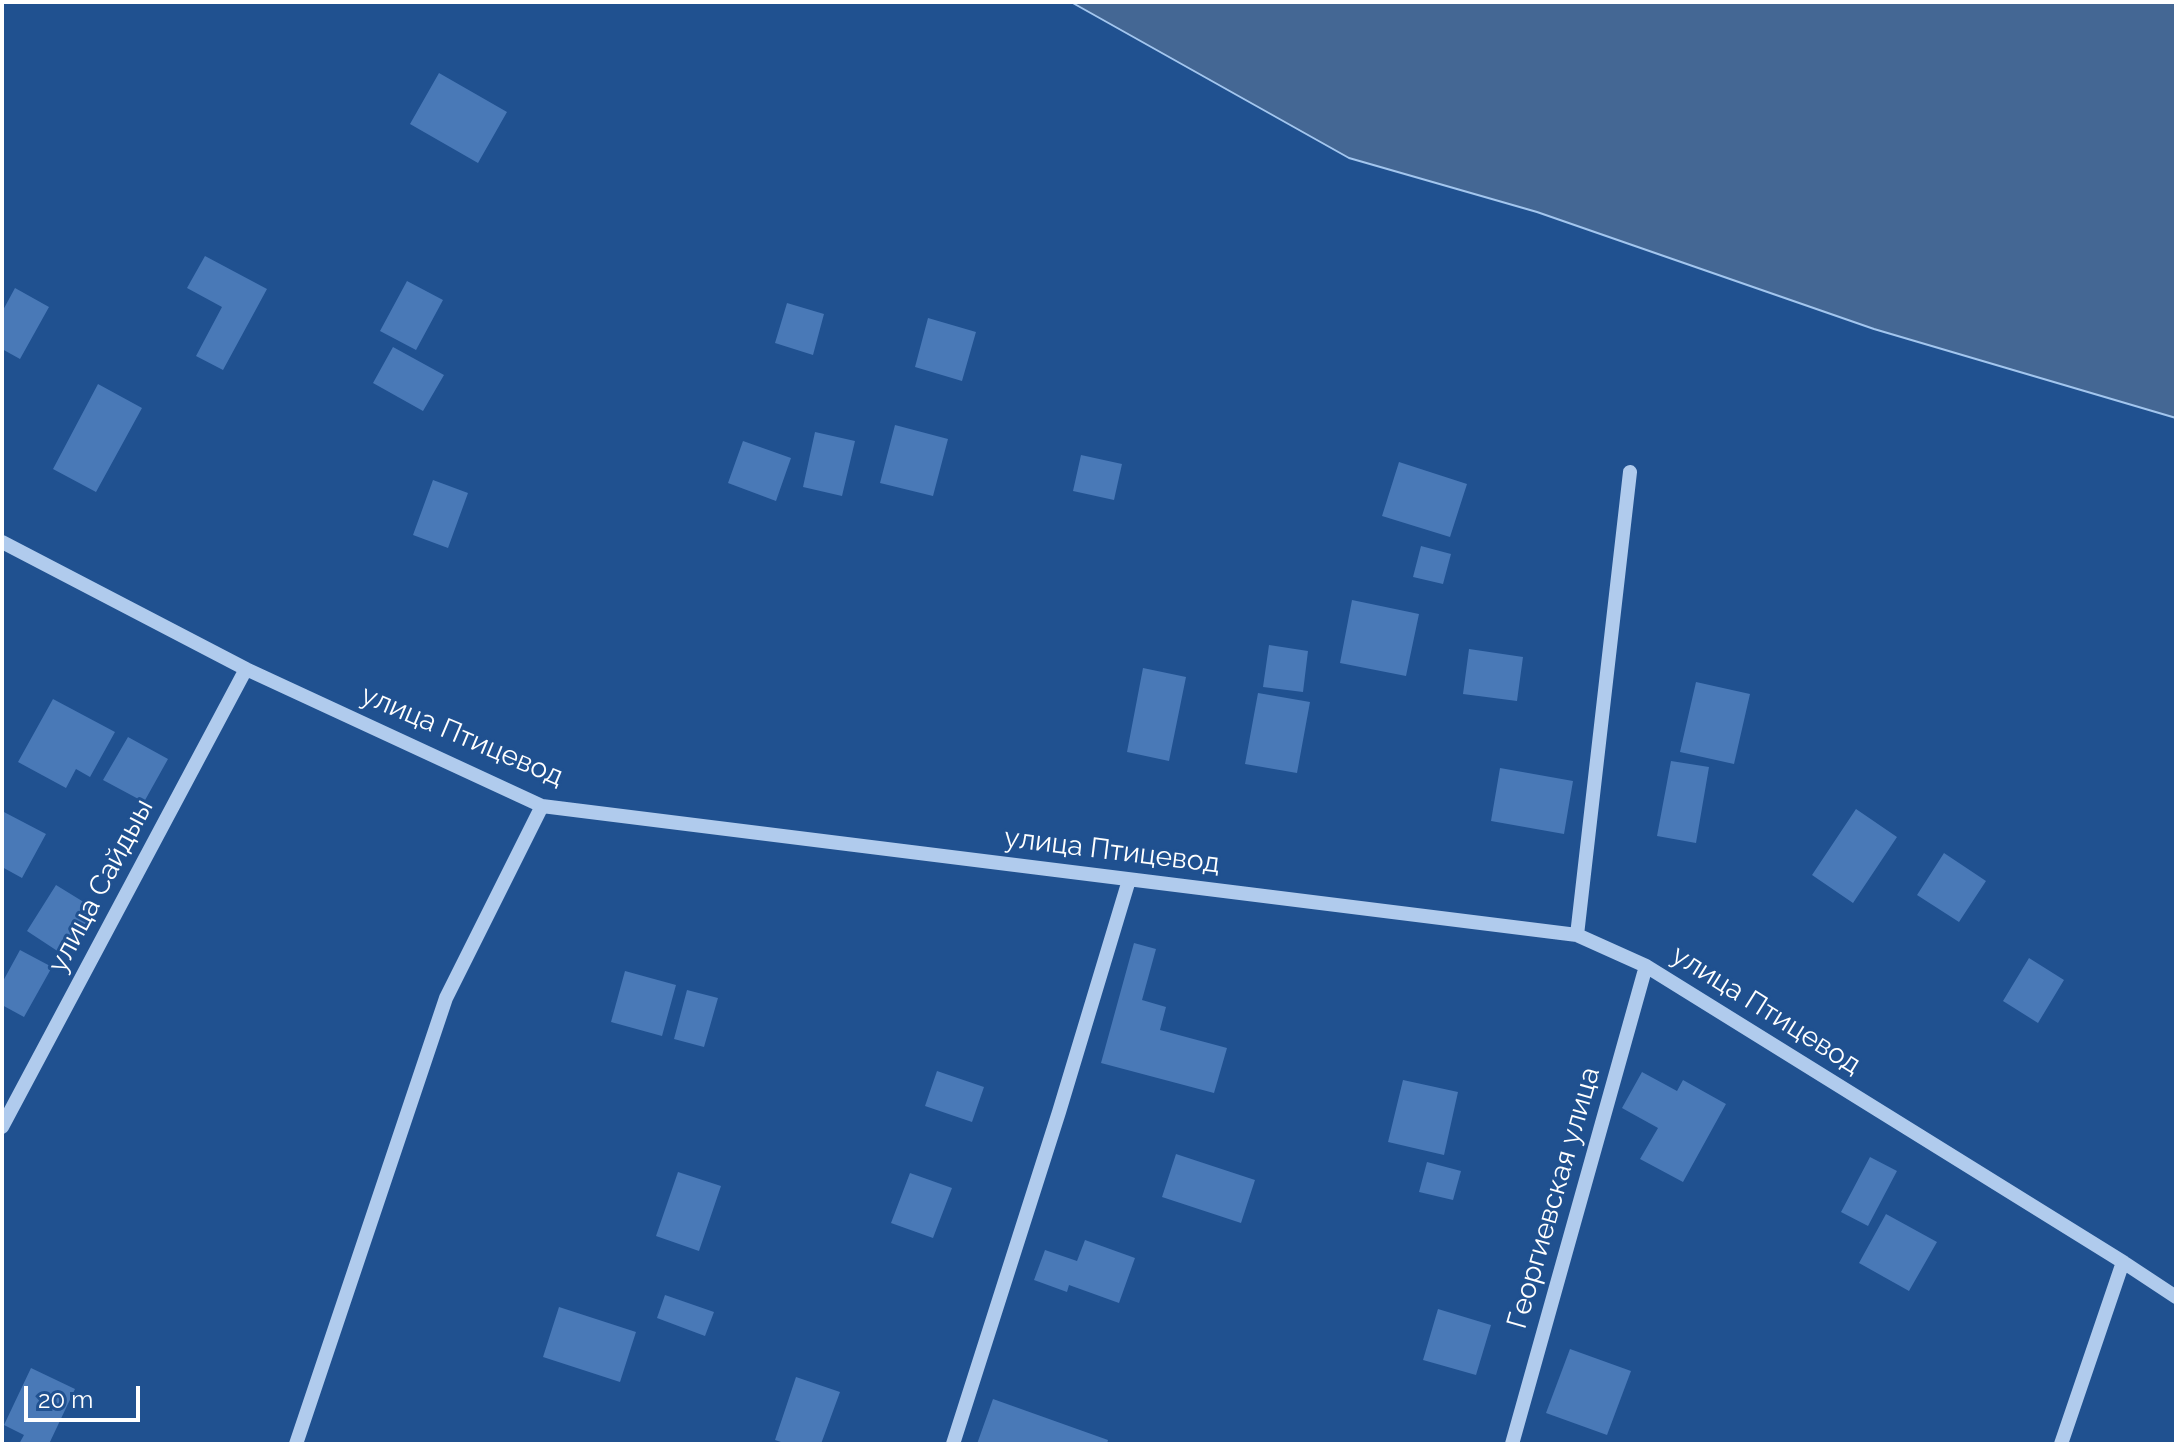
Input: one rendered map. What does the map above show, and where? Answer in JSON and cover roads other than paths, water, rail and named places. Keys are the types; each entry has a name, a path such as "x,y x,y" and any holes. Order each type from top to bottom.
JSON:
{"street":[{"path":"1577,935 1630,472"},
{"name":"улица Птицевод","path":"2,542 246,669 542,806 1577,935 1646,966 2176,1297"},
{"name":"улица Сайдыы","path":"2,1127 246,669"},
{"path":"296,1444 446,998 542,806"},
{"path":"953,1444 1129,880"},
{"name":"Георгиевская улица","path":"1512,1444 1646,966"},
{"path":"2061,1444 2123,1262"}],"water":[{"path":"1071,2 2176,2 2176,418 1874,329 1537,212 1349,158"}]}
